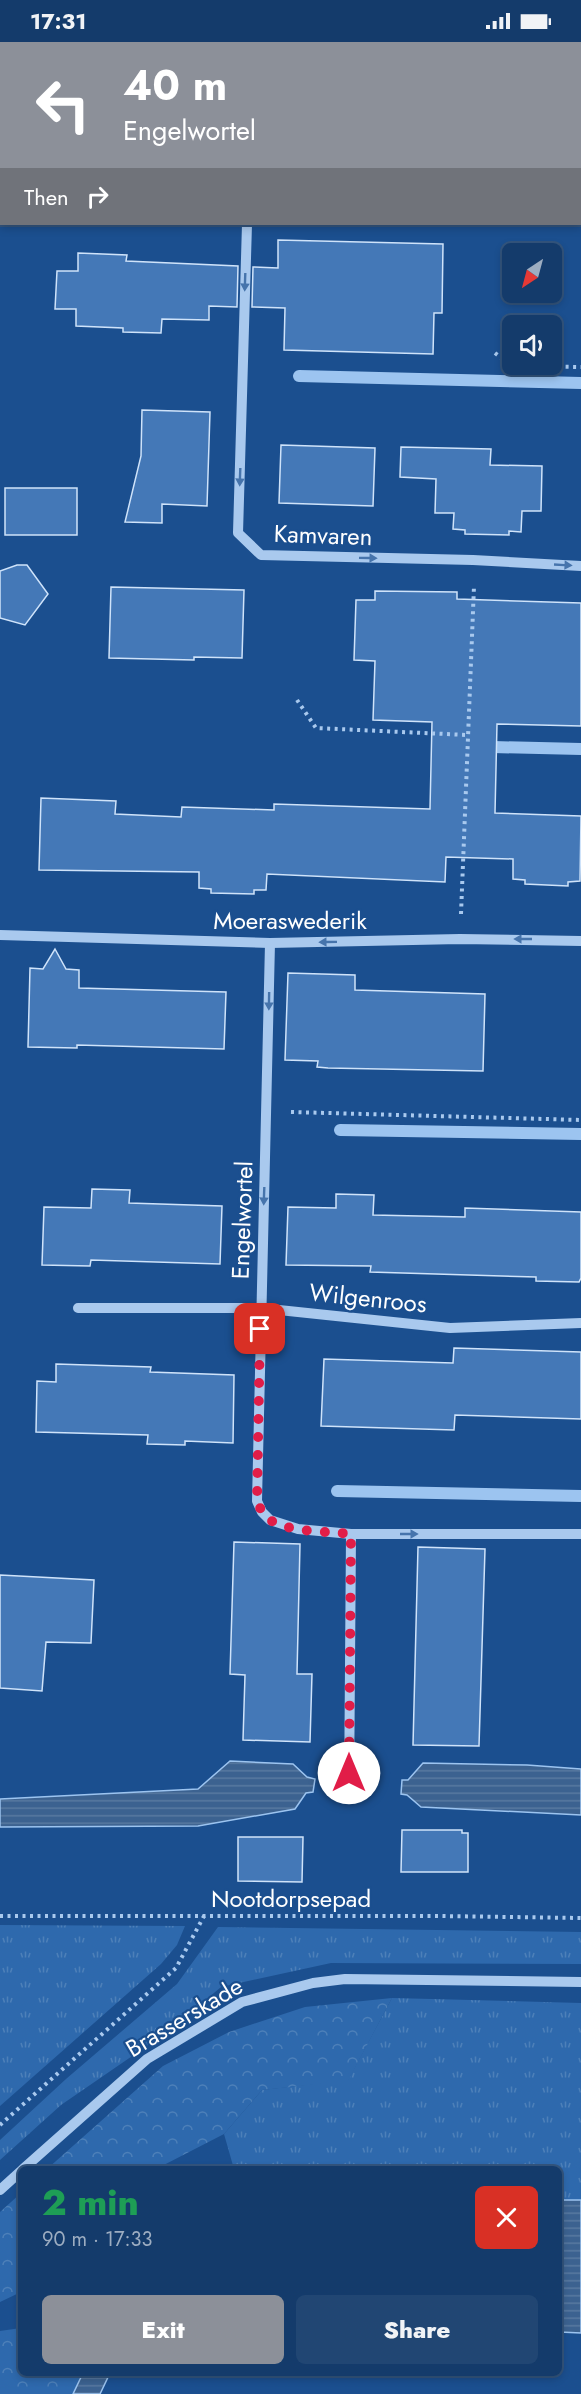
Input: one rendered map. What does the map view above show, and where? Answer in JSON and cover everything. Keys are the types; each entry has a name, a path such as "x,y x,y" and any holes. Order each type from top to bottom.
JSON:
{"street":[{"name":"Kamvaren","path":"247,225 238,533 261,555 473,560 581,566"},
{"name":"Moeraswederik","path":"0,935 270,943 460,939 581,941"},
{"name":"Engelwortel","path":"270,943 257,1501 262,1512 270,1520 298,1529 351,1534 581,1534"},
{"name":"Wilgenroos","path":"78,1308 260,1308 450,1328 581,1323"},
{"path":"349,1797 351,1534"},
{"name":"Brasserskade","path":"27,2166 147,2059 242,2002 313,1983 345,1979 581,1982"},
{"name":"Brasserskade","path":"0,2190 18,2174"}],"path":[{"path":"495,353 512,366 581,367"},
{"path":"460,939 474,584 473,560"},
{"path":"297,700 316,728 467,735"},
{"path":"267,1111 581,1120"},
{"name":"Nootdorpsepad","path":"0,1916 581,1918"},
{"name":"Brasserskade","path":"0,2125 176,1968 204,1916"}],"green space":[{"path":"0,1925 185,1926 177,1945 161,1964 0,2106"},
{"path":"218,1927 581,1932 581,1964 331,1963 221,1987 170,2030 61,2105 0,2160 0,2140 66,2079 177,1984"},
{"path":"392,1998 581,2003 581,2200 562,2200 562,2166 233,2166 224,2134 262,2090 348,2080"},
{"path":"392,1998 348,2081 262,2090 224,2134 162,2166 50,2166 163,2066 229,2032 305,2007"},
{"path":"18,2196 18,2293 0,2302 0,2212"},
{"path":"18,2328 18,2376 81,2376 73,2394 0,2394 0,2331"}],"shaded area":[{"path":"230,1761 293,1764 307,1777 315,1779 313,1792 306,1793 295,1809 198,1826 0,1827 0,1799 198,1789"},
{"path":"423,1763 527,1765 581,1769 581,1815 421,1807 407,1795 401,1794 402,1780 408,1780"},
{"path":"562,2200 581,2200 581,2333 562,2332"},
{"path":"82,2376 109,2376 100,2394 73,2394"}],"building":[{"path":"278,240 443,244 442,313 434,313 433,354 284,350 285,308 252,307 253,267 278,268"},
{"path":"78,253 127,255 126,261 238,266 237,307 209,306 209,320 162,319 161,333 123,332 123,328 76,326 76,309 55,309 57,271 78,271"},
{"path":"142,410 210,412 207,506 162,504 162,523 125,522 141,456"},
{"path":"281,445 375,448 373,506 279,503"},
{"path":"401,447 491,449 490,465 542,466 541,511 522,511 521,532 509,531 509,535 465,534 465,530 453,529 454,513 435,513 436,479 400,477"},
{"path":"5,488 77,488 77,535 5,535"},
{"path":"17,565 27,565 48,594 25,625 0,618 0,571"},
{"path":"111,587 244,590 242,658 194,657 194,660 109,658"},
{"path":"375,591 457,592 457,599 581,603 581,726 497,724 495,813 581,816 580,881 568,882 568,886 525,884 525,880 513,879 513,859 446,857 445,882 267,874 266,890 254,890 254,894 211,893 211,889 199,888 199,872 39,870 41,798 116,801 115,814 181,817 182,807 274,810 274,804 430,809 432,722 373,720 375,661 354,660 356,600 375,600"},
{"path":"55,949 66,969 79,970 79,988 226,992 224,1049 77,1045 77,1048 28,1047 30,968 43,969"},
{"path":"288,973 355,975 355,990 485,994 483,1071 328,1068 317,1067 318,1061 285,1060"},
{"path":"92,1189 130,1190 129,1203 222,1206 220,1264 91,1260 90,1266 42,1265 44,1207 91,1208"},
{"path":"336,1194 374,1195 373,1215 465,1217 465,1208 581,1212 581,1278 579,1282 536,1281 536,1277 370,1272 371,1266 286,1265 288,1207 336,1208"},
{"path":"454,1348 581,1352 581,1419 455,1415 454,1430 321,1426 324,1359 453,1363"},
{"path":"56,1364 151,1367 150,1372 234,1375 233,1443 185,1441 185,1445 147,1444 148,1435 36,1432 37,1381 56,1382"},
{"path":"234,1542 300,1544 297,1674 312,1674 310,1742 243,1740 245,1675 230,1674"},
{"path":"418,1547 485,1549 479,1746 413,1745"},
{"path":"0,1575 94,1580 91,1643 46,1642 42,1691 0,1688"},
{"path":"402,1830 462,1830 462,1833 468,1833 468,1872 401,1872"},
{"path":"238,1837 303,1837 302,1882 238,1881"}],"waterway":[{"path":"299,376 581,383"},
{"path":"493,747 581,749"},
{"path":"340,1130 581,1134"},
{"path":"337,1491 581,1496"}],"route":[{"path":"260,1329 257,1501 262,1512 270,1520 283,1525 298,1529 351,1534 349,1773"}]}
